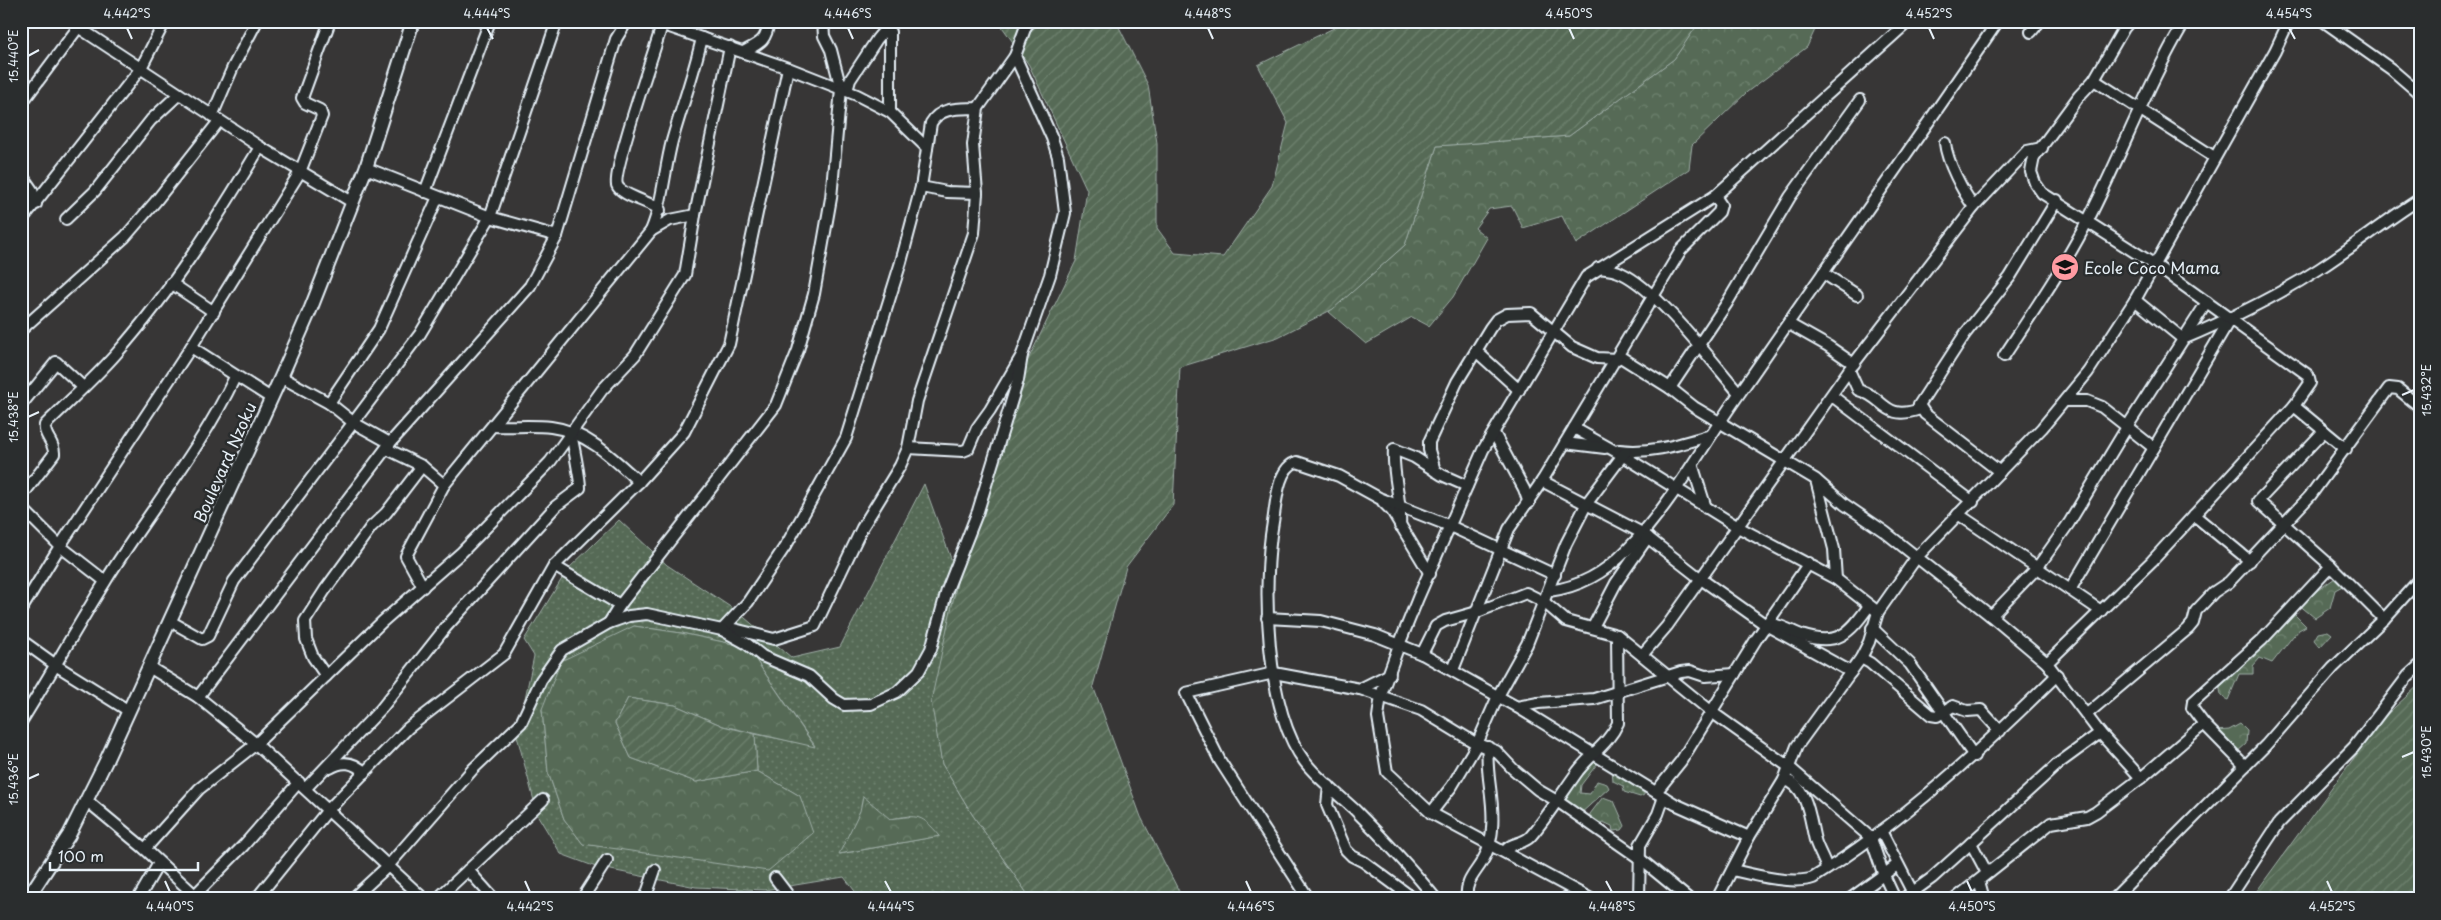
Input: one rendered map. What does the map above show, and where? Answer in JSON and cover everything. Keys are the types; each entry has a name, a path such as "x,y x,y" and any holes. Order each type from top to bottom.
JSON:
{"street":[{"path":"21,221 141,68 166,21"},
{"path":"21,330 125,237 216,118 233,67 257,21"},
{"path":"21,610 60,546 192,347 300,172 322,116 320,110 305,103 302,98 330,21"},
{"name":"Boulevard Nzoku","path":"27,899 69,835 129,711 281,377 311,308 366,168 413,21"},
{"path":"426,192 490,21"},
{"path":"170,621 202,639 208,636 234,581 420,334 490,217 557,21"},
{"path":"198,697 389,446 530,286 557,236 616,39 627,21"},
{"path":"652,21 845,89 890,112 927,148"},
{"path":"687,32 693,21"},
{"path":"743,52 763,40 767,35 769,21"},
{"path":"823,21 824,36 831,50 839,81 845,89"},
{"path":"352,899 388,866 473,769 521,722 542,680 562,650 609,623 629,616 647,614 724,628 774,640 815,626 862,528 908,448 917,401 974,233 977,193 973,145 978,108 1015,56 1026,26 1031,21"},
{"path":"1591,899 1431,813 1386,770 1378,717 1382,695 1400,645 1418,598 1467,486 1494,433 1586,277 1714,196 1909,21"},
{"path":"1593,627 1616,583 1645,535 1675,489 1693,467 1711,435 1998,21"},
{"path":"2031,32 2040,21"},
{"path":"2047,663 2101,611 2194,515 2294,406 2309,386 2311,379 2155,265 2038,189 2032,177 2034,157 2078,96 2094,80 2130,21"},
{"path":"2004,356 2048,289 2088,221 2166,52 2185,21"},
{"path":"1768,626 1778,625 1803,635 1833,640 1839,638 1874,609 1916,558 1958,514 1973,502 2042,428 2088,372 2135,300 2275,51 2289,21"},
{"path":"2324,21 2364,48 2420,94"},
{"path":"21,104 81,24 141,68 260,147 352,202"},
{"path":"660,210 656,206 639,200 619,187 617,182 620,160 662,25"},
{"path":"609,623 620,605 776,405 798,350 814,294 831,198 845,89 877,38 882,33 890,32 890,112"},
{"path":"652,232 660,210 670,148 696,68 702,38"},
{"path":"145,848 199,789 256,744 382,622 462,552 507,506 572,434 602,390 635,355 685,275 695,215 730,47"},
{"path":"724,628 762,656 809,676 834,699 844,705 860,706 887,698 909,682 919,670 931,649 947,590 969,536 984,492 1018,380 1022,355 1050,275 1065,213 1058,158 1052,138 1015,56"},
{"path":"256,899 328,810 408,728 504,654 554,566 639,482 684,432 729,344 788,68"},
{"path":"2094,80 2214,157"},
{"path":"66,219 95,191 151,120 180,94"},
{"path":"1670,388 1727,303 1790,197 1860,100"},
{"path":"724,628 748,602 788,542 846,438 901,262 921,187 931,123 936,115 944,110 978,108"},
{"path":"1945,143 1954,172 1974,207"},
{"path":"21,497 54,454 54,449 44,431 45,425 115,355 171,283 217,217 260,147"},
{"path":"1642,655 1666,626 1852,367 1974,207 2027,151 2042,148"},
{"path":"366,168 490,217 557,236"},
{"path":"21,174 32,190 36,204"},
{"path":"921,187 947,192 977,193"},
{"path":"1453,670 1509,529 1529,502 1618,358 1681,250 1719,212 1721,205 1714,196"},
{"path":"329,403 378,329 438,197"},
{"path":"2183,339 2230,319 2320,269 2420,199"},
{"path":"2000,472 1920,409 1919,405 1939,372 2010,277 2057,200"},
{"path":"423,587 406,556 444,485 652,232 670,220 695,215"},
{"path":"1598,268 1621,273 1635,281 1653,298 1740,393"},
{"path":"1823,273 1857,295"},
{"path":"171,283 214,312"},
{"path":"2135,300 2183,339"},
{"path":"1991,616 2037,568 2070,523 2127,427 2207,302"},
{"path":"1435,471 1428,446 1457,382 1496,320 1515,312 1531,313 1572,347 1596,358 1618,358 1670,388 1694,407 1815,479 1844,504 1885,532 2047,663 2100,733 2140,778"},
{"path":"2070,590 2230,319"},
{"path":"1789,324 1828,346 1852,367 1858,390 1870,393 1890,411 1910,413 1920,409"},
{"path":"192,347 235,377 271,398"},
{"path":"1476,351 1519,390"},
{"path":"908,448 963,452 968,449 977,428 990,410 1022,355"},
{"path":"23,398 56,362 83,387"},
{"path":"21,722 105,581 211,425 235,377"},
{"path":"281,377 329,403 354,423 422,466 444,485"},
{"path":"2087,714 2188,629 2196,611 2250,561 2284,526 2346,449 2390,388 2398,389 2420,406"},
{"path":"1832,396 1973,502"},
{"path":"2065,401 2094,403 2154,448"},
{"path":"2294,406 2346,449"},
{"path":"493,426 546,426 572,434 594,444 639,482"},
{"path":"1574,428 1611,449"},
{"path":"2324,431 2258,499 2260,505 2331,566 2384,619"},
{"path":"1494,433 1529,502"},
{"path":"323,772 381,709 446,627 494,577 556,506 580,488 572,434"},
{"path":"1431,813 1452,786 1476,744 1498,696 1527,644 1566,544 1587,503 1624,453 1672,447 1711,435"},
{"path":"1565,443 1611,449 1624,453 1706,508 1836,579 1874,609"},
{"path":"1400,526 1402,507 1396,485 1394,449 1414,457 1435,471 1467,486"},
{"path":"1436,899 1305,762 1294,745 1280,704 1266,618 1271,537 1280,486 1289,466 1297,462 1339,476 1379,498 1450,526 1555,575"},
{"path":"326,676 313,657 306,639 305,621 371,527 386,513 422,466"},
{"path":"1693,467 1706,508"},
{"path":"1815,479 1834,549 1836,579"},
{"path":"1542,481 1645,535 1700,579 1768,626 1851,672"},
{"path":"1379,498 1392,510 1430,574"},
{"path":"21,508 60,546 105,581"},
{"path":"1958,514 2101,611"},
{"path":"2194,515 2250,561"},
{"path":"1549,591 1564,589 1597,576 1645,535"},
{"path":"1639,899 1641,841 1658,814 1660,794 1713,713 1735,674 1809,563"},
{"path":"554,566 620,605"},
{"path":"2245,766 2204,724 2192,708 2193,702 2262,640 2331,566"},
{"path":"2113,899 2245,766 2339,661 2384,619 2420,579"},
{"path":"1422,654 1436,626 1445,621 1477,612 1526,593 1544,602 1566,620 1617,635 1713,713 1788,767 1871,838 1883,873 1895,899"},
{"path":"1717,899 1749,837 1784,780 1797,746 1861,658 1869,642 1874,609"},
{"path":"1266,618 1321,621 1375,635 1422,654 1517,707 1660,794 1749,837"},
{"path":"1872,628 1910,664 1974,756"},
{"path":"1505,852 1508,846 1528,838 1579,770 1612,735 1618,723 1617,635"},
{"path":"21,640 56,666 129,711"},
{"path":"1861,658 1870,663 1931,715 1937,716 1953,706 1967,711 1981,710 2000,731"},
{"path":"2229,899 2279,824 2354,747 2408,676 2420,665"},
{"path":"149,667 198,697 256,744 424,899"},
{"path":"1517,707 1564,700 1579,702 1681,672 1690,671 1705,676 1735,674"},
{"path":"1309,899 1220,761 1186,693 1274,673 1360,689 1382,695 1432,715 1476,744 1496,751 1512,769 1538,790 1639,858 1689,899"},
{"path":"1360,689 1390,674"},
{"path":"1733,870 1803,880 1813,878 1881,831 1974,756 2057,675"},
{"path":"1956,899 2050,823 2087,818 2140,778 2204,724"},
{"path":"1881,831 1910,897 2058,764 2100,733"},
{"path":"1467,899 1467,883 1485,856 1492,828 1492,797 1486,767 1488,747"},
{"path":"86,800 145,848 195,897 302,785 333,766 347,763 354,764 365,773"},
{"path":"1784,780 1790,781 1800,791 1827,869"},
{"path":"1329,786 1327,805 1346,850 1414,899"},
{"path":"437,899 543,800"},
{"path":"1972,843 1983,877 1984,899"},
{"path":"582,899 607,860"},
{"path":"138,899 160,863"},
{"path":"1850,899 1883,873 1897,865"},
{"path":"468,870 494,899"},
{"path":"645,899 655,870"},
{"path":"775,878 791,899"}],"green space":[{"path":"998,21 1116,21 1148,85 1157,143 1157,228 1175,253 1223,257 1272,186 1288,123 1258,65 1348,21 1700,21 1674,59 1569,136 1437,146 1405,245 1333,309 1278,337 1180,367 1173,505 1126,567 1093,686 1141,817 1183,899 1031,899 972,814 942,764 931,701 958,578 1025,366 1076,261 1087,190 1029,65"},
{"path":"1700,21 1819,21 1807,47 1747,92 1692,145 1689,169 1576,244 1562,216 1523,228 1512,206 1489,209 1475,228 1487,238 1453,297 1429,326 1412,317 1366,344 1329,312 1405,245 1437,146 1569,136 1674,59"},
{"path":"924,484 958,578 932,701 942,764 972,814 1031,899 861,899 844,877 765,890 696,887 596,867 561,854 538,816 517,736 534,656 524,640 568,569 619,520 667,565 738,612 792,658 840,647","holes":["634,626 681,633 747,647 815,746 755,734 757,771 800,796 648,852 583,844 564,819 548,772 542,709","860,811 890,819 909,816 939,836 840,854"]},
{"path":"2338,576 2346,584 2335,590 2330,608 2315,618 2298,604"},
{"path":"2292,612 2306,626 2297,631 2272,663 2260,658 2253,666 2253,674 2239,674 2228,700 2223,697 2220,682 2262,644 2268,643 2280,624"},
{"path":"634,626 681,633 747,647 815,747 723,726 675,705 628,698 615,723 631,758 696,782 757,771 800,796 813,833 768,871 583,844 564,819 548,772 542,709 561,661"},
{"path":"2328,631 2332,634 2320,647 2314,640 2318,633"},
{"path":"2420,684 2420,899 2251,899 2383,718"},
{"path":"628,698 675,705 723,726 755,734 757,771 696,782 631,758 615,723"},
{"path":"2240,724 2247,731 2246,744 2237,752 2217,731 2229,730"},
{"path":"1592,759 1597,764 1581,785 1580,793 1590,794 1597,781 1607,784 1609,788 1580,814 1561,800"},
{"path":"1612,769 1644,791 1644,795 1640,797 1624,792 1623,786 1613,781"},
{"path":"863,796 890,819 919,818 940,836 839,854 860,811"},
{"path":"1603,797 1614,801 1625,826 1622,830 1613,831 1612,826 1603,822 1596,825 1589,820 1590,814"}],"place":[{"name":"Ecole Coco Mama","path":"2065,267"}]}
